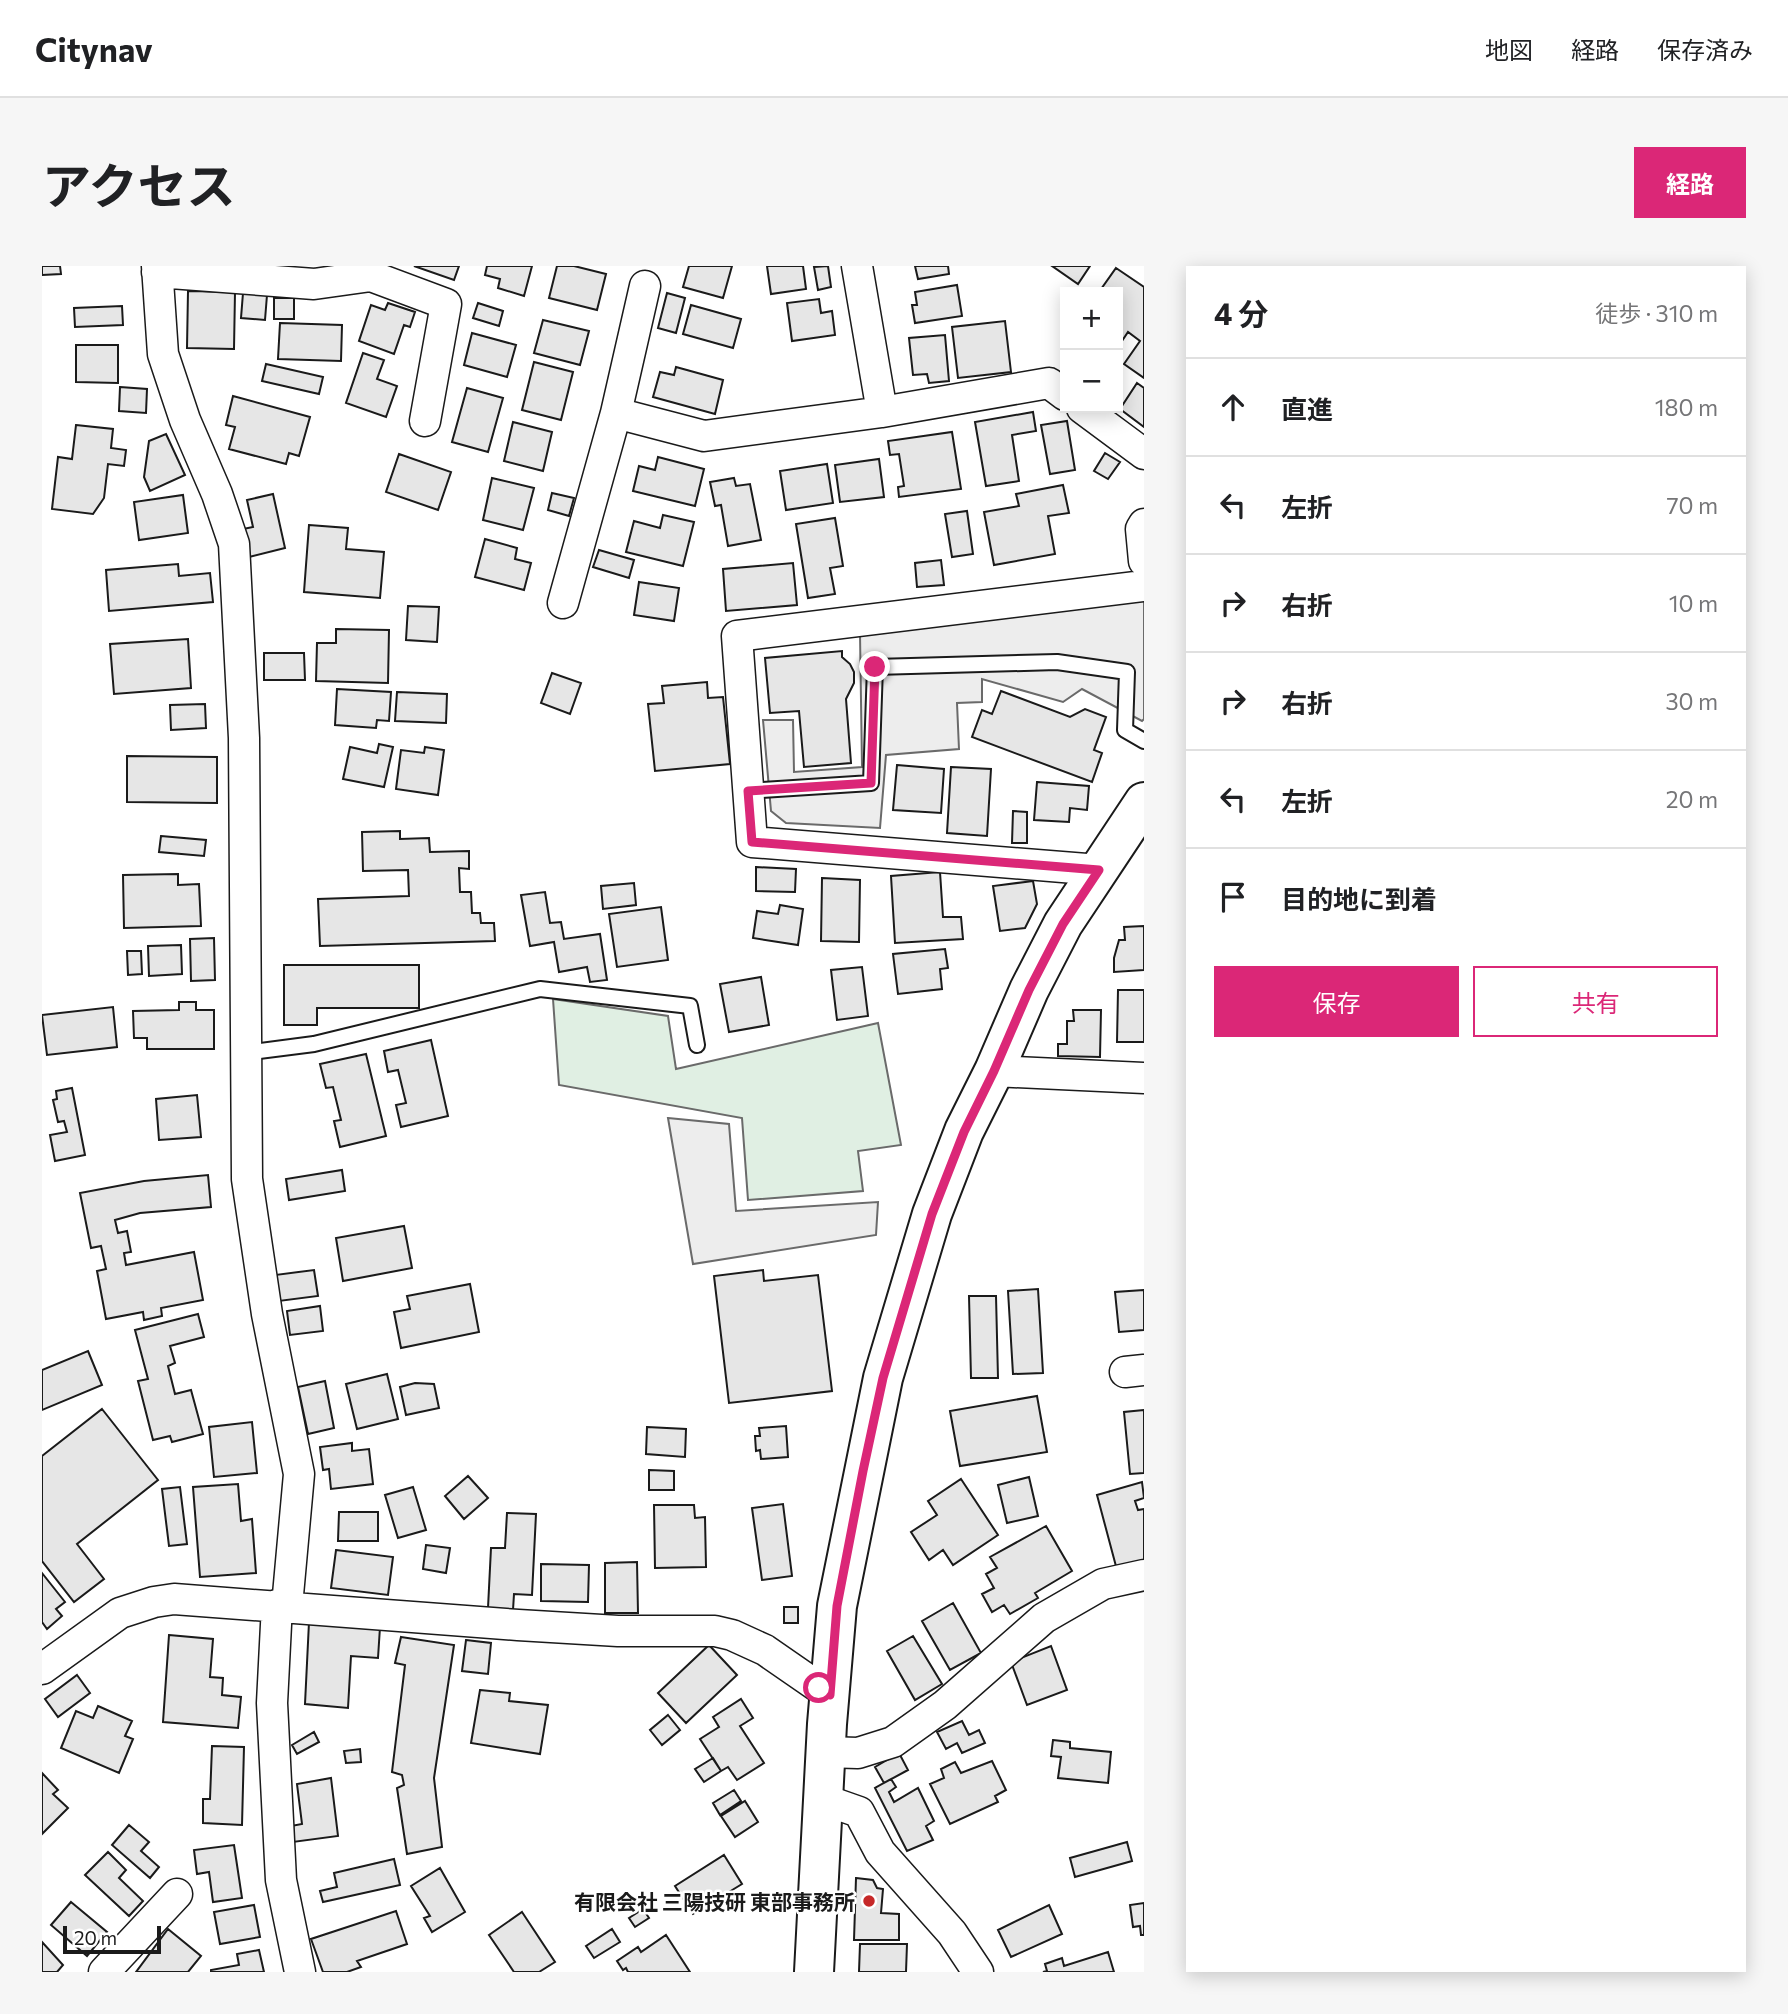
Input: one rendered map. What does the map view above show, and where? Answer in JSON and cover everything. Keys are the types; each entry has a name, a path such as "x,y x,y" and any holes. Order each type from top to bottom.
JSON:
{"street":[{"path":"857,266 883,412"},
{"path":"300,1972 281,1880 272,1703 299,1474 267,1314 247,1179 244,1053 244,738 234,544 217,494 185,419 163,354 157,269 314,284 371,276 446,304 425,421"},
{"path":"564,603 616,413 645,286"},
{"path":"616,413 704,436 883,412 1049,383 1060,391"},
{"path":"1089,413 1144,454"},
{"path":"1144,524 1141,529 1144,561"},
{"path":"1099,870 752,842 737,635 1144,586"},
{"path":"814,1972 822,1799 837,1606 883,1378 932,1214 964,1132 1029,990 1063,924 1144,802"},
{"path":"994,1071 1144,1078"},
{"path":"825,1752 858,1753 893,1742 945,1706 1044,1618 1102,1584 1144,1574"},
{"path":"42,1668 120,1613 145,1604 174,1599 618,1631 715,1631 732,1635 765,1650 830,1695"},
{"path":"822,1799 859,1812 880,1852 952,1933 978,1972"},
{"path":"104,1972 177,1894"}],"lane":[{"path":"748,791 871,783 875,667 1056,662 1127,672 1125,730 1144,741"},
{"path":"244,1053 314,1044 540,989 690,1006 698,1045"}],"green space":[{"path":"553,999 668,1016 676,1069 878,1023 901,1145 858,1151 863,1191 748,1200 742,1118 559,1085"}],"shaded area":[{"path":"1144,598 1142,721 1082,689 1063,702 982,679 982,702 957,703 959,749 886,755 880,828 786,823 771,811 763,720 793,720 794,772 862,767 860,634"},
{"path":"668,1118 729,1124 736,1211 878,1202 876,1235 693,1264"}],"building":[{"path":"42,266 60,266 61,274 42,275"},
{"path":"414,266 459,266 454,280"},
{"path":"487,266 532,266 524,296 498,288 500,279 485,275"},
{"path":"557,266 574,266 606,274 597,310 549,298"},
{"path":"689,266 732,266 723,298 683,287"},
{"path":"767,266 803,266 806,289 771,294"},
{"path":"828,266 831,287 818,290 814,267"},
{"path":"915,266 948,266 949,274 918,279"},
{"path":"1052,266 1090,266 1078,284"},
{"path":"1116,268 1144,287 1144,378 1124,364 1140,341 1128,332 1123,340 1123,287 1103,287"},
{"path":"957,285 962,316 915,323 912,305 917,305 915,292"},
{"path":"188,291 235,292 234,349 187,348"},
{"path":"243,293 267,295 265,320 241,318"},
{"path":"667,293 685,298 676,333 658,328"},
{"path":"274,298 294,298 294,319 274,319"},
{"path":"819,299 821,313 832,311 835,335 792,341 787,303"},
{"path":"388,303 415,312 410,327 404,325 394,354 359,341 371,305 385,310"},
{"path":"478,303 503,311 499,326 473,318"},
{"path":"691,305 741,319 733,348 683,334"},
{"path":"122,306 123,325 75,327 74,308"},
{"path":"543,320 589,331 580,365 534,353"},
{"path":"1005,321 1011,372 958,378 952,327"},
{"path":"280,323 342,325 341,361 278,359"},
{"path":"472,333 516,345 507,377 464,365"},
{"path":"945,335 949,381 929,383 927,374 913,375 909,338"},
{"path":"76,345 118,345 118,383 76,382"},
{"path":"363,353 384,360 377,379 397,386 386,417 346,403"},
{"path":"534,362 573,372 561,420 522,410"},
{"path":"266,364 323,377 319,394 262,381"},
{"path":"676,367 723,380 715,414 653,397 660,372 674,375"},
{"path":"1137,383 1144,388 1144,427 1123,411 1123,404"},
{"path":"120,387 147,389 146,413 119,411"},
{"path":"467,388 503,398 488,452 452,442"},
{"path":"233,396 310,417 299,456 289,453 286,464 229,449 235,427 226,425"},
{"path":"1033,412 1036,431 1012,435 1019,481 986,486 975,422"},
{"path":"1067,421 1075,470 1050,474 1041,425"},
{"path":"513,422 552,432 543,471 504,461"},
{"path":"76,425 113,429 111,448 126,450 124,466 108,464 104,498 93,514 52,509 58,457 72,459"},
{"path":"952,432 961,489 899,497 898,487 904,486 899,454 890,455 888,441"},
{"path":"166,434 185,475 150,491 144,477 149,441"},
{"path":"1105,453 1120,462 1108,479 1094,471"},
{"path":"399,454 451,472 438,510 386,492"},
{"path":"658,457 704,469 695,506 633,491 639,466 655,470"},
{"path":"879,459 884,497 840,502 835,465"},
{"path":"827,464 833,503 786,510 780,471"},
{"path":"492,478 534,488 523,530 483,520"},
{"path":"734,478 736,486 750,484 761,540 728,546 721,505 715,506 710,482"},
{"path":"1063,485 1069,513 1048,516 1055,554 994,565 984,512 1019,506 1016,494"},
{"path":"552,493 574,498 569,516 548,510"},
{"path":"273,494 285,548 249,557 243,529 253,527 247,500"},
{"path":"183,495 188,533 139,540 134,502"},
{"path":"967,511 973,554 952,557 945,514"},
{"path":"663,515 694,522 683,566 626,552 634,521 660,528"},
{"path":"835,518 843,566 830,568 835,594 808,598 796,524"},
{"path":"309,525 348,528 346,549 384,552 380,598 304,592"},
{"path":"485,539 517,548 515,559 531,563 524,590 475,577"},
{"path":"599,550 634,560 629,578 593,567"},
{"path":"941,560 944,585 917,587 915,563"},
{"path":"793,563 797,605 726,611 723,569"},
{"path":"178,564 179,576 210,573 213,602 109,611 106,570"},
{"path":"639,582 679,588 674,621 634,615"},
{"path":"408,606 439,607 437,642 406,640"},
{"path":"336,629 389,630 388,683 316,681 317,643 336,643"},
{"path":"188,639 191,688 114,694 110,644"},
{"path":"842,651 842,657 854,672 854,683 846,699 851,763 804,767 799,711 770,713 765,658"},
{"path":"264,653 304,653 305,680 264,680"},
{"path":"552,673 581,683 570,714 541,703"},
{"path":"707,682 708,698 723,697 730,764 655,771 648,704 664,703 662,686"},
{"path":"337,689 391,692 389,721 377,720 376,728 335,725"},
{"path":"1001,691 1070,717 1085,709 1106,717 1094,750 1102,753 1092,782 972,737 982,710 992,714"},
{"path":"397,692 447,694 446,723 395,721"},
{"path":"205,704 206,728 171,730 170,705"},
{"path":"379,744 393,747 384,787 343,779 350,747 377,753"},
{"path":"425,747 444,750 438,795 396,789 401,750 424,753"},
{"path":"127,756 217,757 217,803 127,802"},
{"path":"897,765 944,769 941,813 893,810"},
{"path":"951,767 991,769 987,836 947,833"},
{"path":"1037,782 1089,786 1087,810 1070,808 1069,822 1034,820"},
{"path":"1013,811 1027,812 1027,843 1012,843"},
{"path":"400,831 400,839 429,838 430,852 469,851 469,869 459,868 460,892 471,892 472,913 480,913 481,923 494,923 495,941 320,946 318,899 409,896 408,870 363,871 362,832"},
{"path":"161,836 206,840 204,856 159,852"},
{"path":"756,867 796,869 795,892 756,891"},
{"path":"940,872 943,917 961,917 963,939 895,943 891,876"},
{"path":"178,874 178,885 199,884 201,926 124,928 123,875"},
{"path":"822,878 860,880 859,942 821,941"},
{"path":"1033,881 1037,904 1025,928 1000,931 993,886"},
{"path":"634,883 636,905 603,909 601,886"},
{"path":"545,892 550,923 561,922 564,939 600,934 607,980 590,982 587,967 559,972 554,942 530,946 521,895"},
{"path":"780,905 803,909 798,945 753,938 757,911 778,914"},
{"path":"661,907 668,960 617,967 609,914"},
{"path":"1144,926 1144,970 1114,972 1114,958 1119,940 1125,940 1124,927"},
{"path":"214,938 215,980 191,981 190,939"},
{"path":"181,945 182,974 149,976 148,946"},
{"path":"945,949 948,968 940,969 942,989 898,994 893,954"},
{"path":"127,951 141,951 142,974 128,975"},
{"path":"284,965 419,965 419,1008 317,1008 317,1025 284,1025"},
{"path":"862,967 868,1016 837,1020 831,970"},
{"path":"761,977 769,1025 729,1032 720,984"},
{"path":"1118,990 1144,990 1144,1042 1117,1042"},
{"path":"179,1002 196,1002 196,1010 214,1010 214,1049 147,1049 147,1038 134,1038 133,1011 179,1010"},
{"path":"113,1007 117,1047 47,1055 42,1015"},
{"path":"1073,1010 1101,1010 1100,1057 1058,1056 1058,1044 1067,1044 1067,1021 1074,1021"},
{"path":"431,1040 448,1116 401,1127 396,1105 406,1103 398,1070 388,1072 384,1051"},
{"path":"366,1054 386,1136 340,1147 334,1121 341,1120 333,1087 326,1088 320,1064"},
{"path":"72,1088 85,1155 55,1161 50,1135 67,1132 64,1121 58,1122 53,1100 57,1099 56,1091"},
{"path":"197,1095 201,1137 159,1140 156,1099"},
{"path":"342,1170 345,1191 289,1200 286,1179"},
{"path":"208,1175 211,1207 140,1213 115,1220 118,1233 127,1231 131,1252 124,1253 126,1265 194,1252 203,1300 161,1308 162,1316 144,1320 143,1312 106,1319 97,1271 106,1269 101,1246 91,1248 80,1193 144,1181"},
{"path":"404,1226 412,1268 343,1281 336,1238"},
{"path":"314,1270 318,1296 279,1301 275,1275"},
{"path":"763,1270 764,1281 818,1275 832,1391 729,1403 714,1276"},
{"path":"470,1284 479,1332 401,1348 394,1312 410,1309 407,1296"},
{"path":"1038,1289 1043,1373 1013,1374 1008,1291"},
{"path":"1144,1290 1144,1330 1119,1332 1115,1292"},
{"path":"969,1296 996,1296 998,1378 971,1378"},
{"path":"320,1306 323,1331 290,1335 287,1311"},
{"path":"198,1314 204,1337 170,1346 175,1363 168,1366 175,1394 191,1390 203,1434 172,1442 170,1436 153,1440 138,1381 148,1379 135,1330"},
{"path":"88,1351 102,1385 42,1410 42,1370"},
{"path":"387,1374 398,1419 357,1429 346,1384"},
{"path":"325,1381 334,1428 308,1434 298,1387"},
{"path":"415,1383 434,1384 439,1408 406,1415 400,1387"},
{"path":"1037,1396 1047,1452 960,1466 950,1411"},
{"path":"102,1409 158,1480 77,1544 104,1579 74,1602 42,1561 42,1456"},
{"path":"1144,1410 1144,1473 1130,1474 1124,1412"},
{"path":"252,1422 257,1473 214,1477 209,1427"},
{"path":"786,1426 788,1457 761,1459 760,1450 756,1451 755,1436 760,1436 759,1428"},
{"path":"647,1427 686,1429 685,1457 646,1454"},
{"path":"352,1443 352,1451 369,1449 373,1484 331,1489 329,1469 323,1470 320,1447"},
{"path":"649,1470 674,1471 674,1490 649,1490"},
{"path":"468,1476 488,1498 464,1519 445,1496"},
{"path":"1029,1477 1038,1516 1007,1523 998,1485"},
{"path":"961,1479 998,1535 953,1565 943,1550 929,1560 911,1532 937,1515 928,1501"},
{"path":"1142,1482 1144,1498 1135,1501 1138,1510 1144,1509 1144,1563 1117,1570 1097,1495"},
{"path":"238,1484 241,1521 252,1519 256,1573 200,1577 193,1487"},
{"path":"180,1487 187,1544 169,1546 162,1489"},
{"path":"413,1487 426,1530 398,1538 385,1495"},
{"path":"783,1504 792,1576 762,1580 752,1508"},
{"path":"654,1505 694,1505 695,1518 705,1517 706,1567 655,1568"},
{"path":"339,1512 378,1512 378,1541 338,1541"},
{"path":"507,1513 536,1514 532,1595 514,1594 513,1610 488,1608 491,1548 505,1548"},
{"path":"1046,1526 1072,1571 1035,1593 1038,1598 1010,1614 1004,1605 992,1612 982,1594 994,1588 986,1574 997,1568 990,1557"},
{"path":"426,1545 450,1548 446,1573 423,1569"},
{"path":"336,1550 393,1557 388,1595 331,1588"},
{"path":"637,1562 638,1613 605,1613 605,1563"},
{"path":"541,1564 589,1565 588,1602 541,1601"},
{"path":"42,1573 65,1602 56,1609 62,1616 47,1629 42,1622"},
{"path":"953,1603 981,1653 950,1670 922,1621"},
{"path":"784,1607 798,1607 798,1623 784,1623"},
{"path":"309,1622 380,1627 378,1658 351,1656 348,1708 305,1704"},
{"path":"169,1635 213,1639 210,1677 223,1678 222,1695 241,1697 238,1728 163,1722"},
{"path":"913,1636 942,1684 915,1700 887,1651"},
{"path":"401,1637 454,1645 434,1778 442,1847 407,1854 397,1788 404,1785 402,1775 392,1772 405,1665 395,1663"},
{"path":"466,1640 491,1643 488,1674 462,1671"},
{"path":"709,1645 737,1675 686,1723 658,1693"},
{"path":"1051,1646 1067,1690 1027,1705 1011,1662"},
{"path":"77,1675 90,1693 58,1717 45,1699"},
{"path":"480,1690 510,1693 509,1701 548,1705 540,1754 471,1743"},
{"path":"741,1699 753,1718 740,1726 764,1763 737,1780 728,1767 721,1771 700,1739 719,1727 713,1717"},
{"path":"98,1706 132,1721 125,1736 133,1739 119,1773 61,1748 76,1711 93,1718"},
{"path":"668,1715 680,1730 662,1745 650,1730"},
{"path":"962,1721 969,1735 979,1730 985,1743 962,1753 957,1743 946,1749 937,1732"},
{"path":"314,1732 319,1742 297,1754 292,1745"},
{"path":"1053,1740 1070,1742 1070,1748 1111,1752 1108,1783 1058,1778 1061,1757 1051,1756"},
{"path":"212,1746 244,1747 242,1825 203,1823 203,1799 210,1799"},
{"path":"360,1749 361,1762 346,1763 344,1751"},
{"path":"899,1753 908,1770 884,1783 875,1767"},
{"path":"713,1758 721,1771 704,1782 695,1769"},
{"path":"992,1761 1006,1790 995,1796 998,1802 950,1824 930,1784 944,1778 941,1769 955,1762 961,1773"},
{"path":"42,1773 58,1790 53,1794 68,1808 42,1834"},
{"path":"331,1778 338,1836 293,1842 291,1826 302,1824 297,1784"},
{"path":"891,1779 896,1787 889,1792 894,1802 918,1788 934,1821 926,1826 933,1840 907,1851 875,1788"},
{"path":"734,1790 741,1801 720,1815 713,1803"},
{"path":"745,1801 758,1822 735,1837 721,1816"},
{"path":"129,1825 149,1842 141,1851 159,1867 150,1878 112,1845"},
{"path":"1127,1842 1132,1861 1075,1877 1070,1858"},
{"path":"234,1845 242,1898 213,1902 209,1872 197,1874 194,1850"},
{"path":"108,1852 126,1870 119,1878 143,1901 129,1916 85,1875"},
{"path":"724,1855 742,1884 693,1914 675,1886"},
{"path":"394,1859 400,1885 323,1902 320,1891 337,1887 334,1873"},
{"path":"440,1868 465,1912 432,1932 424,1918 430,1916 411,1886"},
{"name":"有限会社 三陽技研 東部事務所","path":"856,1878 873,1880 877,1888 883,1889 881,1913 899,1914 899,1940 854,1940"},
{"path":"71,1902 107,1932 87,1956 51,1925"},
{"path":"1144,1903 1144,1935 1141,1935 1140,1926 1133,1927 1130,1905"},
{"path":"254,1905 260,1937 220,1944 214,1912"},
{"path":"1049,1905 1062,1934 1011,1957 998,1930"},
{"path":"643,1909 649,1918 635,1927 629,1918"},
{"path":"396,1911 407,1944 357,1961 361,1967 347,1972 323,1972 311,1939"},
{"path":"522,1912 555,1962 539,1972 514,1972 489,1935"},
{"path":"168,1929 201,1956 188,1972 136,1972"},
{"path":"612,1929 620,1942 594,1958 586,1946"},
{"path":"666,1935 690,1972 628,1972 626,1968 623,1970 617,1961 638,1947 641,1952"},
{"path":"42,1942 63,1965 57,1972 42,1972"},
{"path":"860,1944 907,1944 906,1972 859,1972"},
{"path":"259,1950 264,1972 211,1972 239,1965 237,1954"},
{"path":"1108,1952 1114,1972 1043,1972 1047,1971 1045,1964 1062,1958 1064,1966"}],"place":[{"name":"有限会社 三陽技研 東部事務所","path":"869,1901"}],"route":[{"path":"819,1688 830,1695 837,1606 863,1471 883,1378 932,1214 964,1132 1029,990 1063,924 1099,870 752,842 748,791 871,783 875,667"}]}
